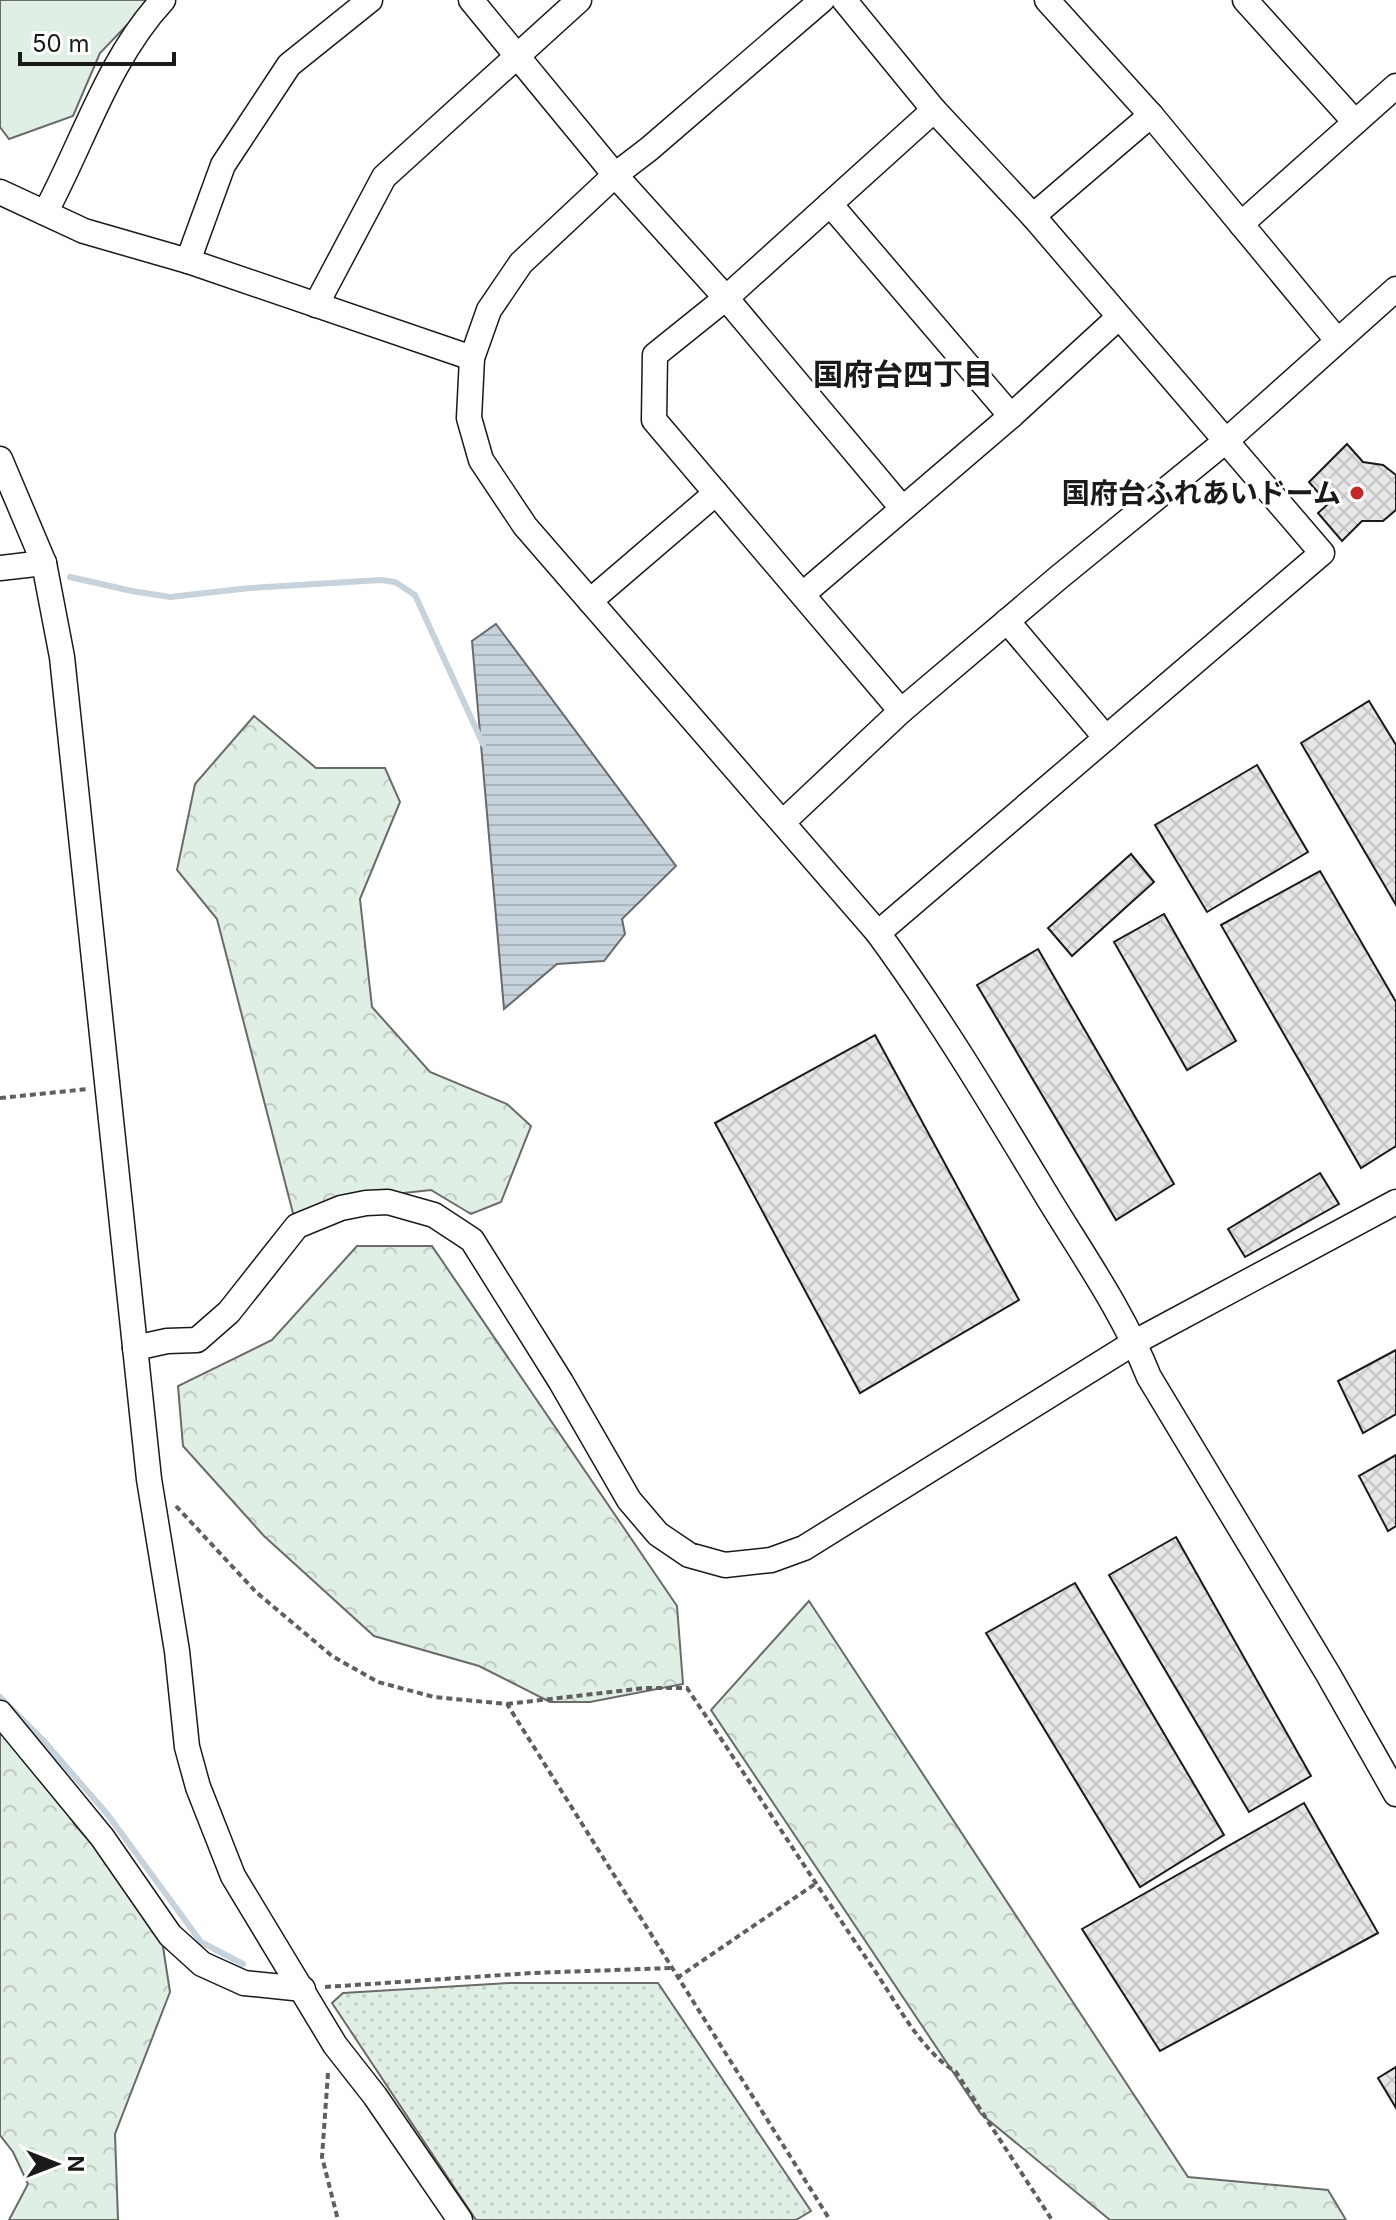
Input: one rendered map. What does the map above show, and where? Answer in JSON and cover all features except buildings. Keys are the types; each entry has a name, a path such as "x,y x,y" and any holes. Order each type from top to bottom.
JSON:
{"street":[{"path":"45,213 142,22 163,0"},
{"path":"188,261 223,165 289,65 370,0"},
{"path":"471,0 615,175 726,298 902,508"},
{"path":"316,305 384,177 579,0"},
{"path":"822,0 615,175 521,263 489,310 472,358 469,418 481,460 525,526 878,933 966,1061 1135,1342 1149,1377 1328,1674 1396,1794"},
{"path":"844,0 934,110 1033,216 1322,553 878,933"},
{"path":"1245,0 1355,122"},
{"path":"1054,2 1337,340"},
{"path":"1241,224 1396,86"},
{"path":"901,711 654,420 655,355 726,298 934,110"},
{"path":"1033,216 1151,115"},
{"path":"0,192 84,231 188,261 472,358"},
{"path":"830,204 1011,416"},
{"path":"783,822 901,711 1227,440 1396,289"},
{"path":"803,594 1011,416 1119,317"},
{"path":"0,459 44,563 62,657 149,1479 177,1651 187,1747 198,1787 233,1876 335,2045 375,2096 460,2220"},
{"path":"590,601 716,493"},
{"path":"0,568 44,563"},
{"path":"1007,621 1106,738"},
{"path":"135,1348 167,1341 197,1340 229,1312 297,1226 341,1208 366,1203 388,1202 434,1215 472,1240 561,1382 629,1500 658,1534 689,1555 725,1565 771,1560 804,1548 1135,1342 1396,1202"},
{"path":"0,1713 102,1837 170,1935 202,1964 244,1983 303,1989"}],"path":[{"path":"0,1098 106,1086"},
{"path":"149,1479 256,1592 332,1656 378,1682 434,1697 507,1704 645,1688 687,1688 815,1884 921,2037 941,2063 956,2072 1052,2220"},
{"path":"507,1704 830,2220"},
{"path":"677,1978 815,1884"},
{"path":"303,1989 532,1973 671,1968"},
{"path":"335,2045 327,2075 322,2157 338,2220"}],"green space":[{"path":"0,0 151,0 100,53 73,116 9,139 0,127"},
{"path":"254,716 316,768 385,768 400,802 360,899 372,1007 430,1072 507,1104 531,1126 501,1202 471,1214 431,1190 349,1199 294,1217 217,919 177,870 195,784"},
{"path":"357,1246 432,1246 677,1606 683,1684 590,1702 550,1702 479,1666 374,1636 264,1536 183,1446 178,1386 272,1340"},
{"path":"809,1601 1188,2177 1328,2190 1346,2220 1110,2220 981,2114 711,1710"},
{"path":"0,1717 76,1826 159,1921 170,1992 115,2134 118,2220 9,2220 28,2184 13,2152 0,2135"},
{"path":"509,1983 658,1983 811,2211 796,2220 476,2220 332,2003 343,1993"}],"shaded area":[{"path":"496,624 676,866 622,919 625,934 604,961 557,964 504,1009 472,641"}],"waterway":[{"path":"70,577 170,597 250,588 381,580 395,582 415,595 483,744"},
{"path":"0,1697 43,1740 108,1815 201,1942 243,1964"}],"place":[{"name":"国府台ふれあいドーム","path":"1357,493"}],"district":[{"name":"国府台四丁目","path":"903,375"}]}
